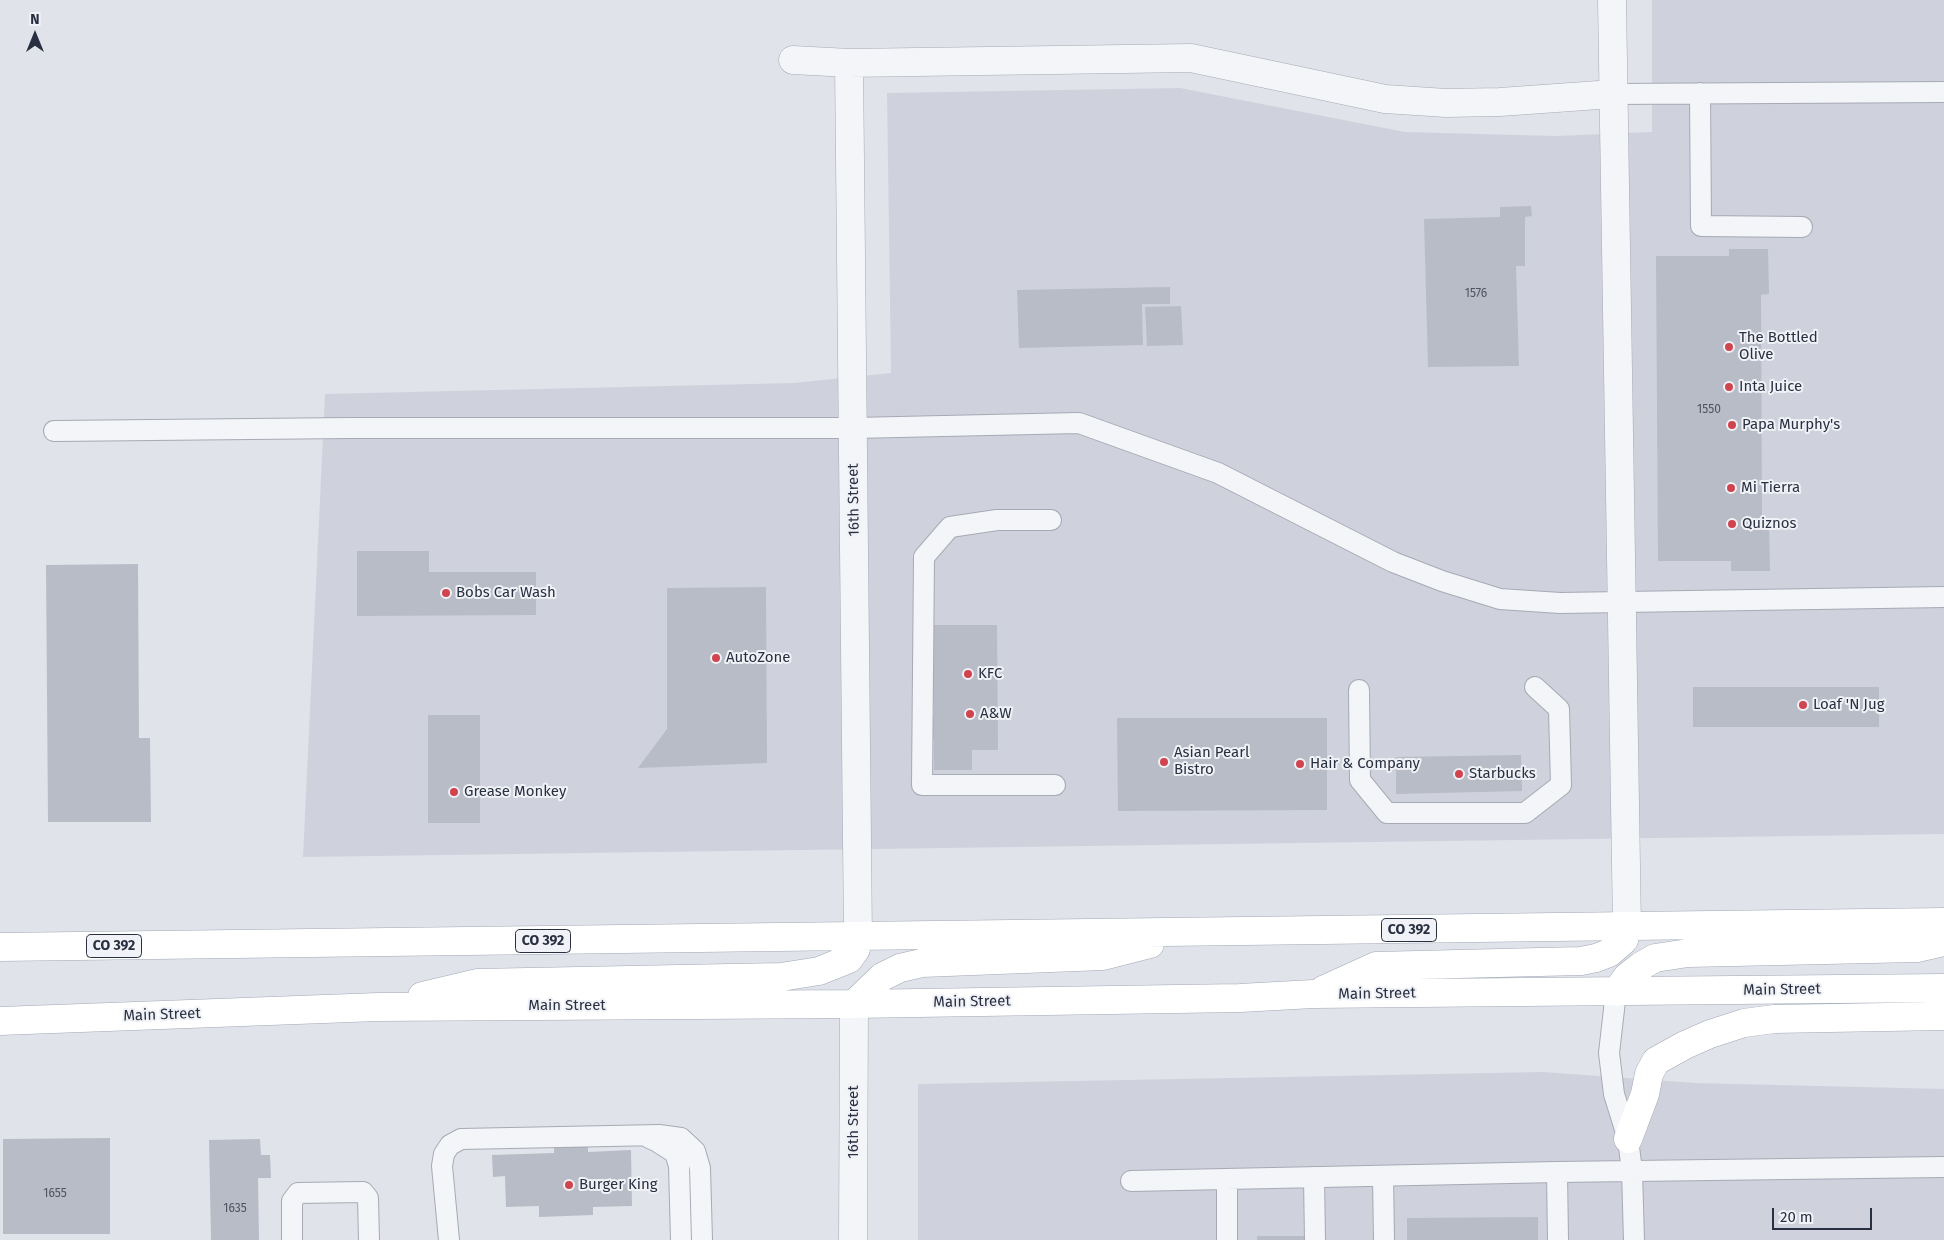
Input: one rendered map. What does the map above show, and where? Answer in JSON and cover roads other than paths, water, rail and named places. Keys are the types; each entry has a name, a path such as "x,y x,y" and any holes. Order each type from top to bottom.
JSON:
{"main road":[{"name":"CO 392","path":"0,947 1944,922"},
{"path":"1313,994 1376,966 1581,961 1596,958 1609,953 1624,940 1627,927"},
{"path":"854,1004 882,977 900,968 922,963 1103,956 1191,933"},
{"path":"378,1007 477,983 780,977 819,970 849,959 856,949 858,937"},
{"path":"1616,992 1627,977 1655,958 1688,953 1917,948 1944,942"},
{"name":"Main Street","path":"0,1021 378,1007 854,1004 1230,998 1313,994 1944,988"},
{"path":"1628,1139 1645,1094 1649,1074 1656,1061 1710,1034 1744,1023 1774,1019 1944,1016"}],"street":[{"path":"1612,0 1627,927"},
{"path":"793,60 848,63 1191,58 1385,99 1446,103 1500,102 1613,94"},
{"name":"16th Street","path":"848,63 854,428 858,937"},
{"name":"16th Street","path":"853,1240 854,1004"}],"lane":[{"path":"1613,94 1944,92"},
{"path":"1700,93 1701,226 1802,227"},
{"path":"54,431 349,428 854,428 1080,423 1218,473 1393,562 1442,581 1500,599 1560,603 1944,597"},
{"path":"1051,520 997,520 950,526 924,557 922,785 1055,785"},
{"path":"1359,690 1360,780 1387,813 1524,813 1561,785 1559,709 1535,687"},
{"path":"1616,992 1609,1053 1614,1094 1628,1139 1632,1171 1634,1240"},
{"path":"638,1135 656,1141 675,1153 679,1166 681,1240"},
{"path":"449,1240 442,1166 444,1154 450,1145 461,1139 638,1135 681,1138 695,1151 700,1168 702,1240"},
{"path":"1131,1181 1557,1172 1944,1167"},
{"path":"1557,1172 1558,1240"},
{"path":"1383,1176 1384,1240"},
{"path":"1314,1177 1315,1240"},
{"path":"1227,1179 1227,1240"},
{"path":"292,1240 292,1201 298,1193 362,1192 368,1198 369,1240"}],"place":[{"name":"The Bottled Olive","path":"1729,347"},
{"name":"Inta Juice","path":"1729,387"},
{"name":"Papa Murphy's","path":"1732,425"},
{"name":"Mi Tierra","path":"1731,488"},
{"name":"Quiznos","path":"1732,524"},
{"name":"Bobs Car Wash","path":"446,593"},
{"name":"AutoZone","path":"716,658"},
{"name":"KFC","path":"968,674"},
{"name":"Loaf 'N Jug","path":"1803,705"},
{"name":"A&W","path":"970,714"},
{"name":"Asian Pearl Bistro","path":"1164,762"},
{"name":"Hair & Company","path":"1300,764"},
{"name":"Starbucks","path":"1459,774"},
{"name":"Grease Monkey","path":"454,792"},
{"name":"Burger King","path":"569,1185"}]}
